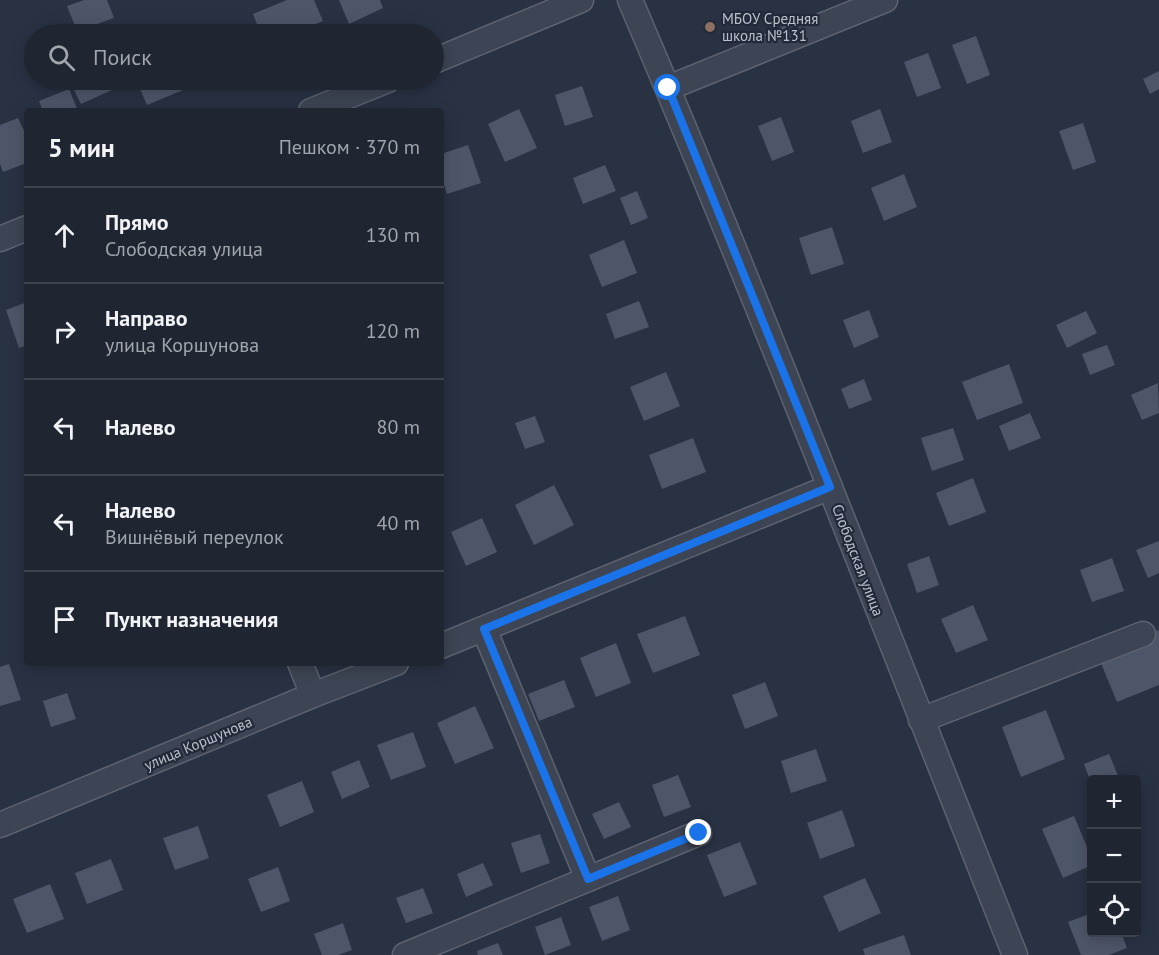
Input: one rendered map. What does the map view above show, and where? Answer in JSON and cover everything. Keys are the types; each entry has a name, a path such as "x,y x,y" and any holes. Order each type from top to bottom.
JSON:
{"street":[{"path":"444,57 581,0"},
{"name":"Слободская улица","path":"630,0 830,487 1015,955"},
{"path":"668,88 885,0"},
{"path":"318,108 363,90"},
{"path":"0,239 24,229"},
{"path":"444,645 830,487"},
{"path":"484,629 588,879"},
{"path":"921,720 1143,633"},
{"path":"301,666 313,695"},
{"name":"улица Коршунова","path":"0,825 388,666"},
{"path":"405,955 699,833"}],"building":[{"path":"84,0 107,0 114,18 97,24 74,24 67,6"},
{"path":"287,0 314,0 323,21 315,24 257,24 253,14"},
{"path":"339,0 380,0 383,8 349,24"},
{"path":"976,36 990,75 967,84 952,45"},
{"path":"928,53 941,88 917,97 904,62"},
{"path":"1159,71 1159,89 1150,94 1143,79"},
{"path":"582,86 593,117 565,126 555,95"},
{"path":"69,90 77,108 42,108 39,101"},
{"path":"74,90 112,90 81,104"},
{"path":"140,90 183,90 147,105"},
{"path":"519,109 537,148 505,162 488,124"},
{"path":"880,109 892,142 863,153 851,121"},
{"path":"781,117 794,152 772,161 758,126"},
{"path":"18,118 24,131 24,164 3,172 0,164 0,125"},
{"path":"1083,123 1096,162 1073,170 1059,131"},
{"path":"468,145 481,183 447,194 444,184 444,153"},
{"path":"605,165 616,191 583,204 573,178"},
{"path":"904,174 917,207 884,221 871,188"},
{"path":"637,191 648,218 631,225 620,198"},
{"path":"832,227 844,264 811,275 799,238"},
{"path":"624,240 637,273 602,287 589,255"},
{"path":"639,301 649,327 615,339 606,314"},
{"path":"24,303 24,346 19,348 6,310"},
{"path":"869,310 879,337 854,348 843,320"},
{"path":"1086,311 1097,333 1067,348 1056,325"},
{"path":"1107,345 1115,365 1090,375 1082,354"},
{"path":"1009,364 1023,403 977,420 962,382"},
{"path":"666,372 680,406 644,421 630,387"},
{"path":"864,379 872,400 849,409 841,389"},
{"path":"1158,383 1159,413 1142,420 1131,395"},
{"path":"1030,413 1041,438 1009,451 999,426"},
{"path":"535,416 545,442 525,449 515,423"},
{"path":"953,428 964,460 932,471 921,438"},
{"path":"693,438 706,472 662,489 649,455"},
{"path":"973,478 986,512 949,526 936,493"},
{"path":"554,485 574,525 534,545 515,505"},
{"path":"482,518 497,552 466,566 451,532"},
{"path":"1159,541 1159,573 1148,578 1136,550"},
{"path":"929,556 939,585 917,593 907,564"},
{"path":"1112,558 1124,591 1092,602 1080,570"},
{"path":"973,605 988,640 956,653 941,619"},
{"path":"685,616 700,655 653,673 637,634"},
{"path":"1159,630 1159,685 1117,702 1098,656"},
{"path":"616,643 631,683 596,697 580,658"},
{"path":"9,664 21,700 0,706 0,667"},
{"path":"564,680 575,707 539,721 528,694"},
{"path":"765,682 778,716 745,729 732,695"},
{"path":"67,693 76,719 51,727 43,701"},
{"path":"475,706 494,748 455,764 437,723"},
{"path":"1046,710 1065,759 1021,777 1002,727"},
{"path":"413,732 426,767 391,780 377,745"},
{"path":"816,749 827,781 791,793 781,761"},
{"path":"1109,754 1118,775 1088,775 1084,764"},
{"path":"359,760 370,787 342,799 331,772"},
{"path":"678,775 691,807 664,817 652,785"},
{"path":"302,781 314,812 280,827 267,795"},
{"path":"619,802 631,827 604,839 592,814"},
{"path":"842,810 855,846 820,859 807,823"},
{"path":"1074,816 1087,847 1087,867 1063,878 1042,829"},
{"path":"198,826 209,858 175,870 163,838"},
{"path":"540,834 550,863 521,873 511,843"},
{"path":"740,842 757,884 724,897 707,855"},
{"path":"111,859 123,890 87,904 75,873"},
{"path":"483,863 493,885 466,897 457,874"},
{"path":"278,867 290,901 261,912 248,879"},
{"path":"865,878 881,913 839,932 823,896"},
{"path":"50,884 64,919 27,933 13,899"},
{"path":"423,888 433,913 406,923 396,898"},
{"path":"618,896 630,930 602,941 589,907"},
{"path":"1087,915 1087,937 1123,937 1127,948 1109,955 1081,955 1068,922"},
{"path":"561,917 571,945 545,955 535,927"},
{"path":"343,923 352,950 338,955 322,955 314,934"},
{"path":"904,935 911,955 865,955 863,949"},
{"path":"498,943 503,955 478,955 477,951"}],"place":[{"name":"МБОУ Средняя школа №131","path":"710,27"}],"route":[{"path":"668,88 830,487 484,629 588,879 699,833"}]}
